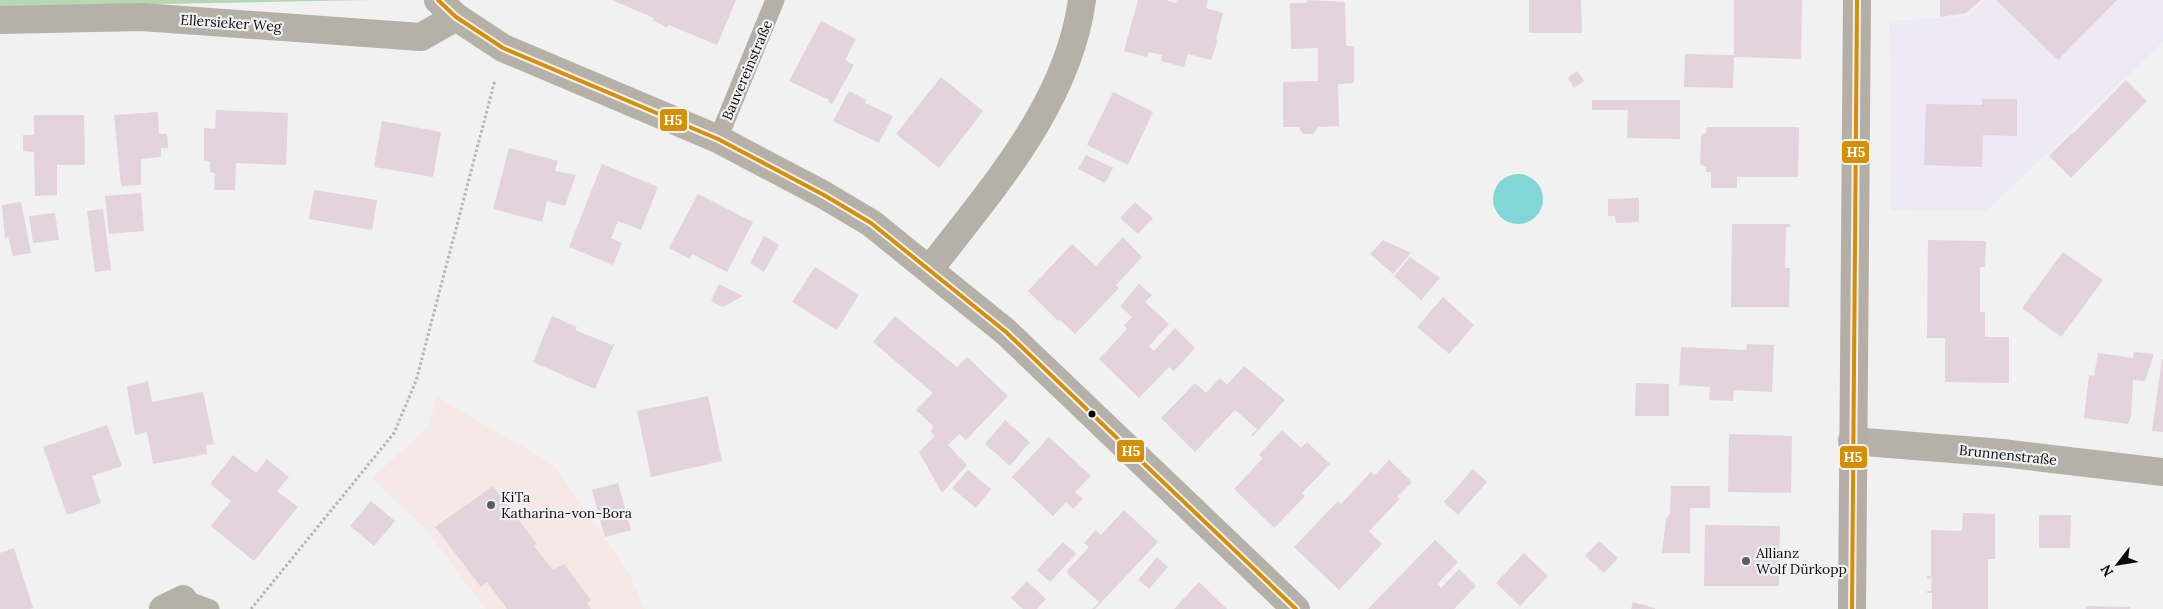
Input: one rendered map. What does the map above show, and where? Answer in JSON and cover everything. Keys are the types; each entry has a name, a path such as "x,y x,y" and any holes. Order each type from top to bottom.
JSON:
{"main road":[{"path":"1852,609 1857,0"}],"street":[{"path":"930,269 978,206 1048,104 1060,78 1079,25 1082,0"},
{"path":"448,8 503,48 718,139 824,195 871,223 1006,332 1296,609"},
{"name":"Ellersieker Weg","path":"0,20 142,17 421,37 448,8"},
{"name":"Brunnenstraße","path":"1852,441 2002,453 2163,472"}],"lane":[{"name":"Bauvereinstraße","path":"718,139 775,0"},
{"path":"173,604 210,609"}],"path":[{"path":"251,609 394,433 416,382 503,48"}],"shaded area":[{"path":"1985,0 2163,0 2163,42 1987,211 1891,210 1889,21 1969,16"},
{"name":"KiTa Katharina-von-Bora","path":"437,397 554,465 629,573 645,609 485,609 428,532 372,478 428,427"}],"green space":[{"path":"0,0 370,0 0,7"}],"water":[{"path":"1513,174 1523,174 1536,181 1543,194 1543,204 1536,217 1523,224 1513,224 1504,220 1497,213 1493,204 1493,194 1497,185 1504,178"}],"building":[{"path":"612,0 736,0 717,45 669,25 666,27 653,20 654,18"},
{"path":"1138,0 1166,0 1176,3 1177,0 1208,0 1206,8 1223,13 1216,39 1218,40 1211,60 1188,54 1184,67 1161,61 1162,55 1149,52 1147,57 1124,51"},
{"path":"1308,0 1345,2 1346,46 1354,46 1354,83 1338,84 1339,126 1318,127 1313,134 1303,134 1299,127 1283,127 1283,82 1318,81 1318,48 1291,49 1290,3 1306,3"},
{"path":"1529,0 1581,0 1582,33 1529,33"},
{"path":"1734,0 1802,0 1801,59 1734,57 1733,88 1684,87 1685,54 1734,55"},
{"path":"1940,0 1981,0 1966,13 1940,17"},
{"path":"1996,0 2117,0 2058,60"},
{"path":"821,21 856,39 845,60 854,65 832,104 828,102 829,100 789,81"},
{"path":"1577,71 1584,81 1574,88 1568,78"},
{"path":"941,77 983,111 939,168 896,134"},
{"path":"2126,80 2147,101 2071,178 2049,156"},
{"path":"849,91 866,100 865,103 893,116 879,143 833,121"},
{"path":"1113,92 1153,112 1128,165 1087,145"},
{"path":"1982,99 2017,99 2017,136 1983,135 1982,167 1924,165 1926,104 1982,105"},
{"path":"1592,100 1680,100 1680,139 1627,138 1628,110 1592,110"},
{"path":"216,110 288,113 286,165 236,163 235,190 214,190 215,173 210,172 210,162 204,161 204,128 215,129"},
{"path":"158,112 159,134 167,134 168,148 161,148 161,157 141,159 141,185 121,186 114,115"},
{"path":"34,115 84,115 85,165 57,165 57,195 35,196 34,152 23,151 23,135 34,135"},
{"path":"382,121 441,132 433,177 374,167"},
{"path":"1707,127 1799,127 1798,177 1737,177 1737,188 1711,188 1711,172 1706,172 1706,167 1700,164 1701,137 1702,134 1706,133"},
{"path":"509,148 558,161 555,171 576,175 565,206 547,201 542,222 493,209"},
{"path":"1086,155 1113,168 1105,183 1078,169"},
{"path":"602,164 658,187 641,230 618,221 611,238 622,243 613,265 569,247"},
{"path":"314,190 377,200 372,230 309,219"},
{"path":"141,193 144,231 109,234 105,196"},
{"path":"698,194 753,222 727,272 692,254 690,259 669,248"},
{"path":"1639,198 1639,222 1616,223 1615,216 1608,216 1608,199"},
{"path":"21,202 31,253 13,256 8,237 5,238 2,205"},
{"path":"1135,202 1153,218 1138,234 1120,218"},
{"path":"103,209 111,270 95,272 87,211"},
{"path":"55,213 59,240 33,243 29,216"},
{"path":"1732,224 1790,224 1790,227 1786,227 1785,268 1790,268 1789,307 1731,307"},
{"path":"764,236 779,245 764,272 750,263"},
{"path":"1123,237 1142,257 1116,285 1119,288 1075,334 1060,320 1058,321 1028,291 1072,244 1096,266"},
{"path":"1383,240 1411,253 1393,274 1370,254"},
{"path":"1928,240 1986,241 1985,267 1980,267 1980,312 1985,312 1985,337 2009,337 2009,383 1945,382 1945,338 1927,338"},
{"path":"2063,252 2103,280 2061,337 2022,308"},
{"path":"1410,257 1440,278 1421,300 1394,276"},
{"path":"815,267 859,295 837,330 792,302"},
{"path":"719,284 743,296 723,307 711,301"},
{"path":"1139,284 1152,295 1145,302 1169,324 1149,346 1154,351 1175,328 1195,348 1174,371 1169,367 1139,398 1099,359 1127,329 1124,325 1132,317 1120,306"},
{"path":"1443,297 1474,325 1449,354 1417,327"},
{"path":"552,316 577,327 575,330 612,345 615,343 595,389 533,362"},
{"path":"895,316 957,367 967,357 1008,396 966,440 959,434 948,445 967,465 942,493 919,452 935,436 931,432 933,426 916,410 933,393 873,342"},
{"path":"1747,344 1774,345 1772,392 1734,390 1733,401 1709,400 1710,387 1679,385 1681,347 1746,350"},
{"path":"2134,352 2154,354 2145,381 2133,380 2131,416 2128,424 2084,418 2089,375 2094,376 2098,353 2133,358"},
{"path":"2163,359 2163,432 2152,431"},
{"path":"1244,366 1285,400 1253,436 1251,435 1257,429 1235,410 1195,452 1161,418 1195,383 1206,393 1220,378 1227,385"},
{"path":"148,381 152,402 203,392 214,444 206,445 207,454 153,464 147,432 135,435 127,387"},
{"path":"1636,383 1669,384 1669,416 1635,416"},
{"path":"708,396 722,461 651,477 637,411"},
{"path":"1005,420 1030,442 1010,466 985,444"},
{"path":"107,425 122,466 92,476 101,503 67,515 43,447"},
{"path":"1282,430 1301,448 1307,442 1330,464 1302,493 1305,496 1274,528 1234,489 1263,458 1259,455"},
{"path":"1729,434 1792,436 1791,493 1728,492"},
{"path":"1049,437 1091,476 1075,492 1083,499 1073,509 1066,502 1053,516 1012,477"},
{"path":"233,455 256,473 267,459 289,477 277,491 298,507 254,561 211,526 231,501 210,484"},
{"path":"1389,460 1412,482 1397,497 1400,499 1369,531 1382,544 1339,590 1294,547 1338,501 1341,504 1371,472 1375,475"},
{"path":"1473,469 1487,482 1458,515 1444,502"},
{"path":"968,470 991,489 976,508 952,488"},
{"path":"618,483 631,530 605,537 592,490"},
{"path":"493,486 537,544 534,546 553,570 564,564 591,600 587,603 591,609 507,609 487,582 481,587 435,527"},
{"path":"1671,486 1710,486 1710,508 1690,508 1690,553 1662,553 1666,519 1670,514"},
{"path":"371,501 395,521 374,546 350,526"},
{"path":"1124,510 1158,542 1095,609 1092,609 1099,602 1066,572 1089,547 1084,543 1096,530 1101,535"},
{"path":"1963,513 1995,514 1995,559 1988,559 1988,609 1932,609 1932,593 1927,593 1927,591 1931,591 1932,578 1927,579 1927,576 1931,576 1931,530 1962,531"},
{"path":"2039,515 2071,515 2070,548 2039,548"},
{"path":"1705,525 1780,526 1779,586 1704,586"},
{"path":"1435,540 1458,562 1437,584 1441,588 1459,569 1476,586 1454,609 1368,609"},
{"path":"1599,541 1618,558 1604,573 1585,556"},
{"path":"1063,542 1076,554 1050,582 1037,570"},
{"path":"14,548 33,608 30,609 0,609 0,553"},
{"path":"1524,553 1548,576 1520,606 1496,583"},
{"path":"1157,557 1168,567 1149,589 1138,580"},
{"path":"1027,581 1046,599 1037,609 1023,609 1011,598"},
{"path":"1199,582 1227,609 1174,609"},
{"path":"1633,602 1655,608 1655,609 1631,609"},
{"path":"2086,606 2130,607 2130,609 2086,609"}],"transit line":[{"name":"H5","path":"438,0 456,17 503,48 718,139 824,195 871,223 1006,332 1296,609"},
{"name":"H5","path":"1852,609 1857,0"}],"place":[{"name":"KiTa Katharina-von-Bora","path":"491,505"},
{"name":"Allianz Wolf Dürkopp","path":"1746,561"}]}
